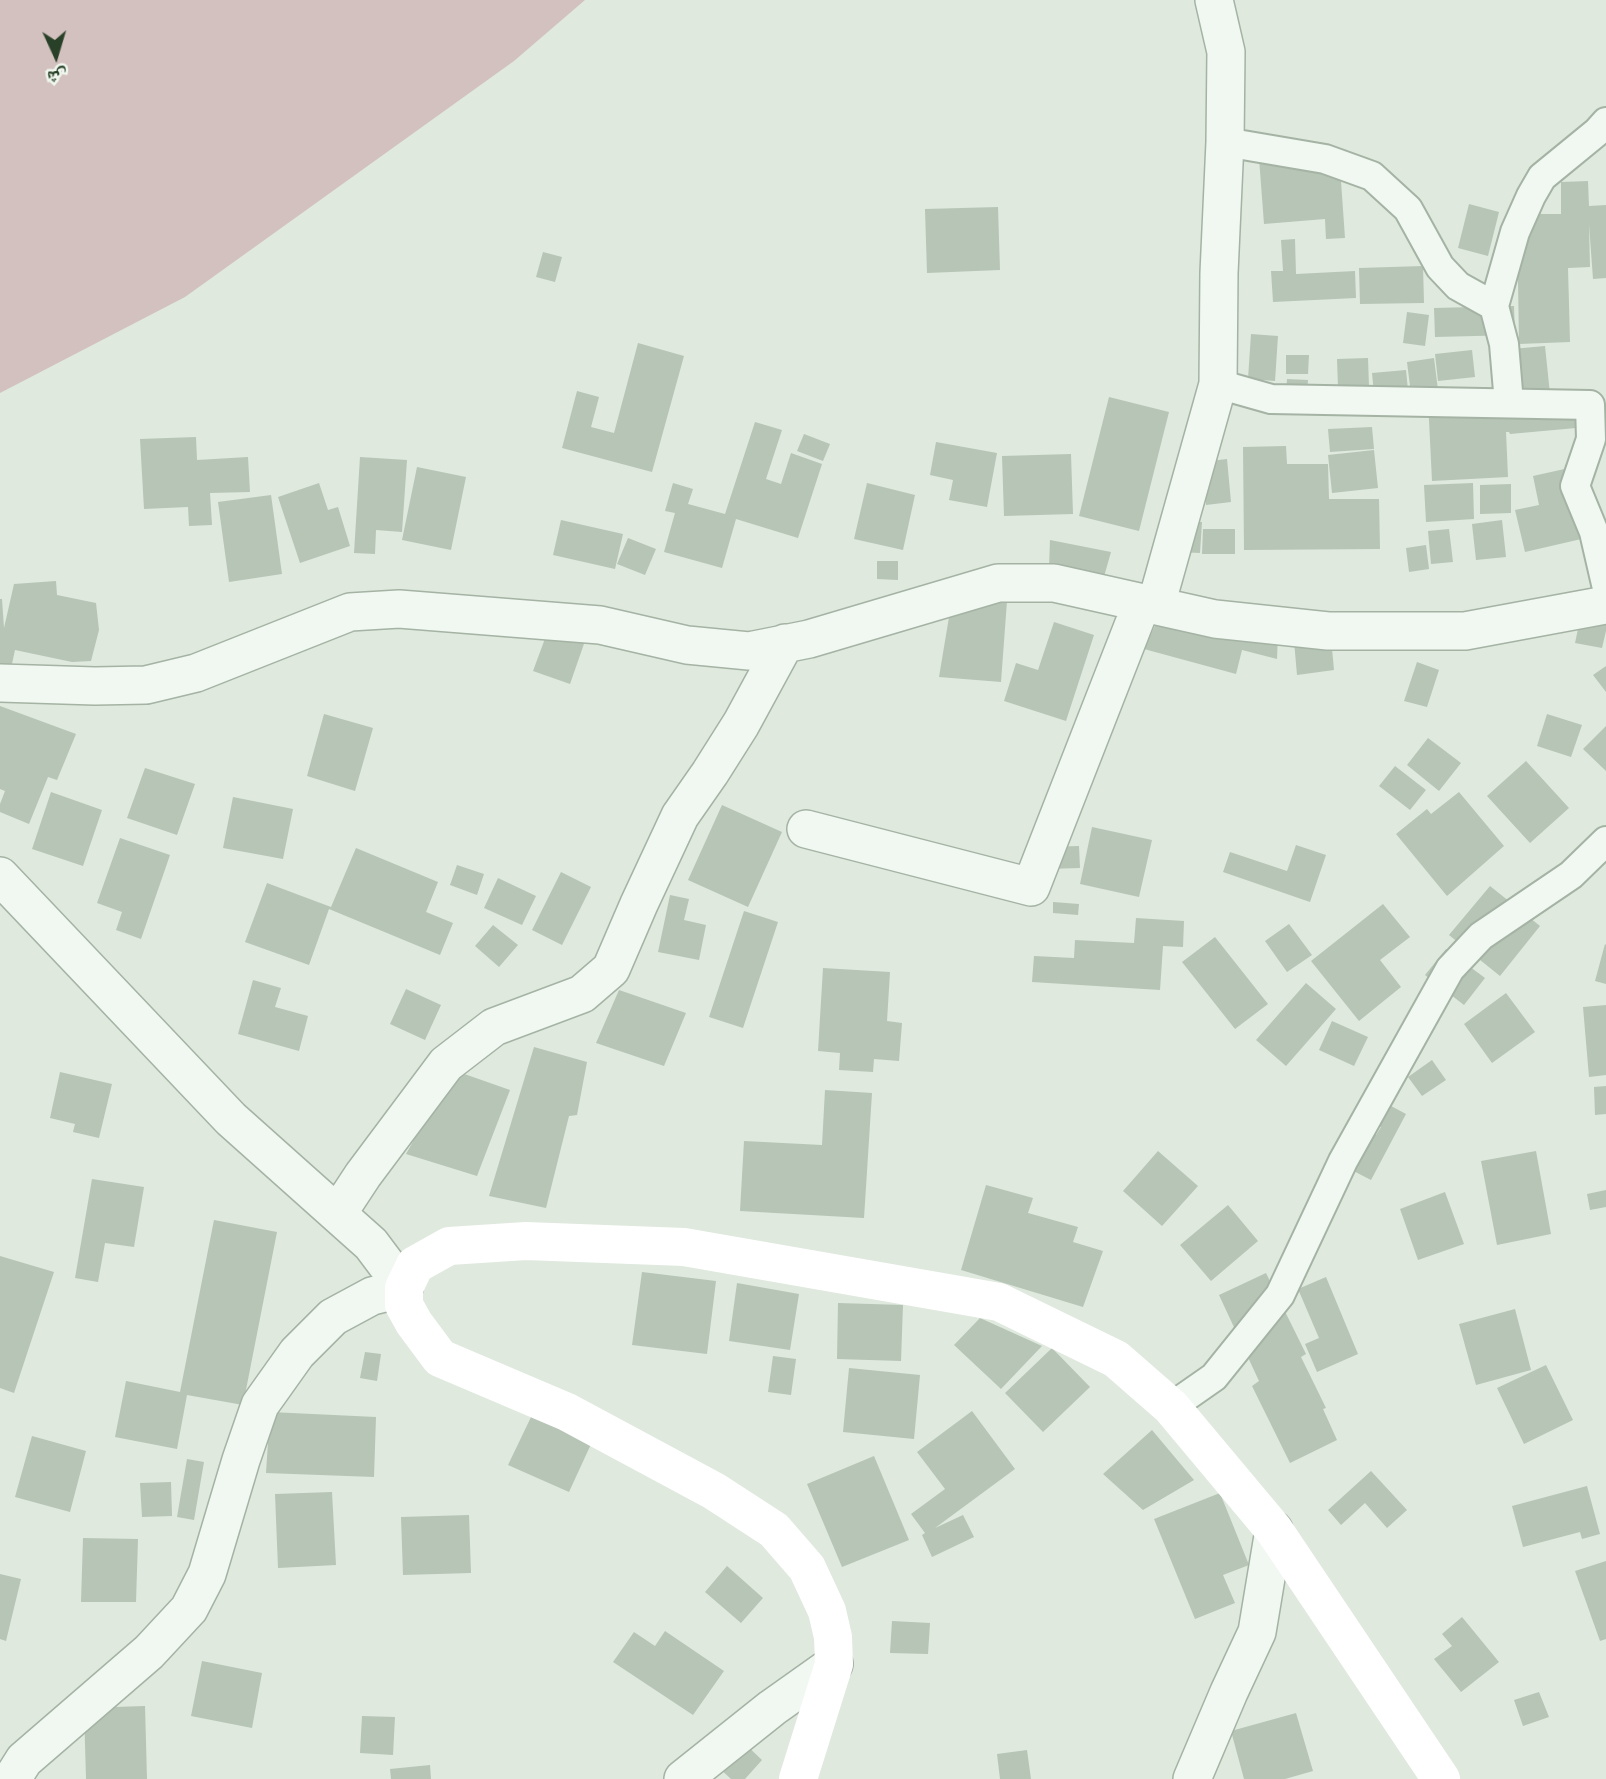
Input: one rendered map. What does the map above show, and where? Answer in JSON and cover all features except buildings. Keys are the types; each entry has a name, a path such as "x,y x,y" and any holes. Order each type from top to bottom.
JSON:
{"main road":[{"path":"798,1779 834,1664 833,1637 827,1611 807,1568 774,1530 714,1491 567,1412 440,1358 404,1305 404,1288 415,1265 450,1246 526,1241 684,1247 999,1302 1116,1359 1171,1406 1274,1530 1441,1779"}],"street":[{"path":"806,829 1031,887 1149,604 1218,384 1226,51 1214,0"},
{"path":"1509,403 1504,344 1494,306 1515,232 1542,177 1606,122"},
{"path":"1225,142 1325,159 1373,176 1408,209 1440,267 1448,276 1458,286 1494,306"},
{"path":"1218,384 1271,399 1590,405 1591,439 1576,486 1594,532 1606,584"},
{"path":"0,684 146,685 196,673 350,612 399,609 600,625 687,645 749,651 809,639 998,583 1054,583 1215,619 1328,631 1465,631 1606,606"},
{"path":"338,1213 446,1064 494,1027 582,994 611,969 680,816 741,724 785,643"},
{"path":"1171,1406 1214,1377 1280,1295 1343,1161 1450,969 1481,936 1571,875 1606,841"},
{"path":"0,876 231,1119 372,1244 404,1288 372,1296 333,1317 297,1353 260,1405 207,1574 189,1609 149,1652 24,1760 12,1779"},
{"path":"1192,1779 1257,1632 1274,1530"},
{"path":"682,1779 772,1708 834,1664"}],"shaded area":[{"path":"0,0 585,0 514,61 185,297 0,393"}]}
